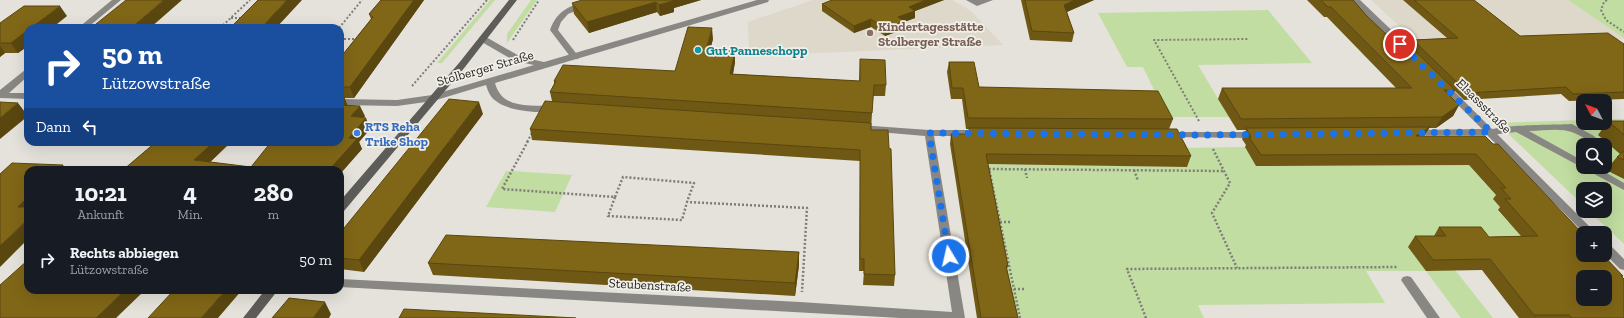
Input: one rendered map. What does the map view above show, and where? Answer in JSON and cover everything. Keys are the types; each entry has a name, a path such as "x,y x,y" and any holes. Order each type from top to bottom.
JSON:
{"main road":[{"path":"433,98 483,39 513,0"},
{"name":"Stolberger Straße","path":"344,203 433,98"},
{"path":"249,318 269,294"}],"street":[{"path":"87,24 117,0"},
{"path":"575,57 554,30 556,21 568,9 599,0"},
{"name":"Stolberger Straße","path":"433,98 765,0"},
{"path":"970,0 977,4 988,0"},
{"path":"1355,0 1412,55"},
{"name":"Stolberger Straße","path":"483,39 518,59 546,65"},
{"path":"0,95 24,75"},
{"name":"Elsassstraße","path":"1434,77 1584,226"},
{"path":"490,82 494,94 501,101 512,106 561,109"},
{"path":"0,95 24,96"},
{"path":"344,102 397,103 433,98"},
{"path":"1404,133 1491,132 1572,126 1591,138"},
{"path":"851,128 929,133 992,134"},
{"path":"1518,129 1576,160"},
{"path":"929,133 959,318"},
{"path":"1159,135 1270,134"},
{"path":"1601,174 1624,187"},
{"path":"1612,254 1624,266"},
{"path":"1407,280 1434,318"},
{"name":"Steubenstraße","path":"344,283 800,307 959,318"}],"path":[{"path":"224,24 250,0"},
{"path":"342,24 362,0"},
{"path":"397,103 486,0"},
{"path":"1607,0 1604,2 1601,10 1606,20 1624,32"},
{"path":"231,18 249,18"},
{"path":"344,39 357,39 359,37"},
{"path":"1237,268 1212,213 1230,183 1206,135 1154,40 1249,39"},
{"path":"545,108 502,189 615,197"},
{"path":"1020,318 1004,239 989,179 989,169 1224,171"},
{"path":"1025,169 1027,178"},
{"path":"1134,170 1138,181"},
{"path":"623,177 694,182 682,220 608,216 615,197 623,177"},
{"path":"687,202 807,208 800,307"},
{"path":"992,208 997,208"},
{"path":"1000,222 1011,222"},
{"path":"998,239 1004,239"},
{"path":"1146,318 1127,269 1405,266"},
{"path":"1005,273 1010,273"},
{"path":"1014,289 1025,289"},
{"path":"1012,309 1018,309"}],"shaded area":[{"name":"Kindertagesstätte Stolberger Straße","path":"813,0 952,0 971,11 1003,45 749,56 748,22"},
{"path":"1371,0 1568,0 1624,39 1421,46"}],"green space":[{"path":"490,0 495,0 442,63 437,63"},
{"path":"531,0 537,0 507,43 507,34"},
{"path":"1568,0 1624,0 1624,38"},
{"path":"1268,10 1312,63 1198,65 1229,117 1167,117 1143,67 1127,67 1098,13"},
{"path":"1612,119 1624,119 1624,244 1612,233 1612,226 1605,226 1596,218 1612,218 1612,182 1576,182 1576,198 1497,123 1576,120 1576,130 1612,130"},
{"path":"1245,147 1256,166 1469,165 1499,199 1503,210 1498,211 1508,222 1529,237 1492,239 1481,228 1455,270 1493,318 1461,318 1426,271 1366,271 1385,303 1198,305 1204,318 1011,318 981,164 1186,167 1178,148"},
{"path":"506,171 572,175 555,212 486,207"}],"building":[{"path":"126,0 164,0 136,24 96,24"},
{"path":"258,0 287,0 265,24 234,24"},
{"path":"381,0 414,0 350,87 344,87 344,53 373,17 369,14"},
{"path":"582,0 673,1 659,5 656,2 587,22 572,3"},
{"path":"832,0 926,0 909,7 915,11 898,17 905,21 885,29 871,19 854,26 822,4"},
{"path":"1025,0 1075,0 1064,5 1074,33 1032,31"},
{"path":"1321,0 1353,0 1389,37 1401,37 1455,90 1444,90 1459,105 1442,117 1241,119 1222,88 1412,88 1331,7 1328,7"},
{"path":"1414,0 1474,0 1520,36 1608,33 1624,44 1624,92 1573,94 1566,87 1468,93 1413,40 1458,38"},
{"path":"24,6 60,6 36,24 24,24 24,33 11,43 0,43 0,23"},
{"path":"688,27 712,28 706,50 735,51 730,74 860,81 860,59 885,60 886,85 874,85 872,113 550,92 563,65 675,71"},
{"path":"949,62 974,62 979,87 1158,91 1173,119 968,118 963,88 952,88"},
{"path":"449,99 479,102 359,260 344,258 344,228"},
{"path":"545,101 871,123 871,130 888,130 889,148 891,149 895,275 864,274 864,259 860,259 860,150 530,129"},
{"path":"0,102 18,103 0,118"},
{"path":"344,105 360,106 351,116 366,118 349,138 357,139 333,166 252,166 268,146 344,146"},
{"path":"1612,121 1624,121 1624,135 1612,124"},
{"path":"1430,127 1416,136 1485,136 1493,144 1498,144 1576,227 1576,262 1610,262 1623,276 1621,276 1624,279 1624,318 1572,318 1569,315 1534,315 1490,259 1433,260 1415,236 1446,236 1439,227 1481,227 1489,237 1538,236 1505,199 1511,199 1501,188 1506,188 1476,154 1261,155 1249,137 1251,137 1246,128"},
{"path":"969,128 1177,129 1191,156 986,154 1008,266 1006,266 1018,318 981,318 951,134 970,134"},
{"path":"151,146 210,146 194,160 243,166 128,166"},
{"path":"1624,151 1624,160 1617,157"},
{"path":"12,163 63,165 24,166 24,201 18,207 24,207 24,223 0,246 0,174"},
{"path":"446,235 799,252 795,283 428,263"},
{"path":"24,264 24,294 121,294 96,318 0,318 0,285"},
{"path":"170,294 222,294 201,318 148,318"},
{"path":"289,298 325,302 313,318 272,318"},
{"path":"404,309 576,318 399,318"}],"place":[{"name":"Kindertagesstätte Stolberger Straße","path":"870,33"},
{"name":"Gut Panneschopp","path":"698,50"},
{"name":"RTS Reha Trike Shop","path":"357,133"}],"route":[{"path":"949,256 929,133 1206,135 1491,132 1400,44"}]}
